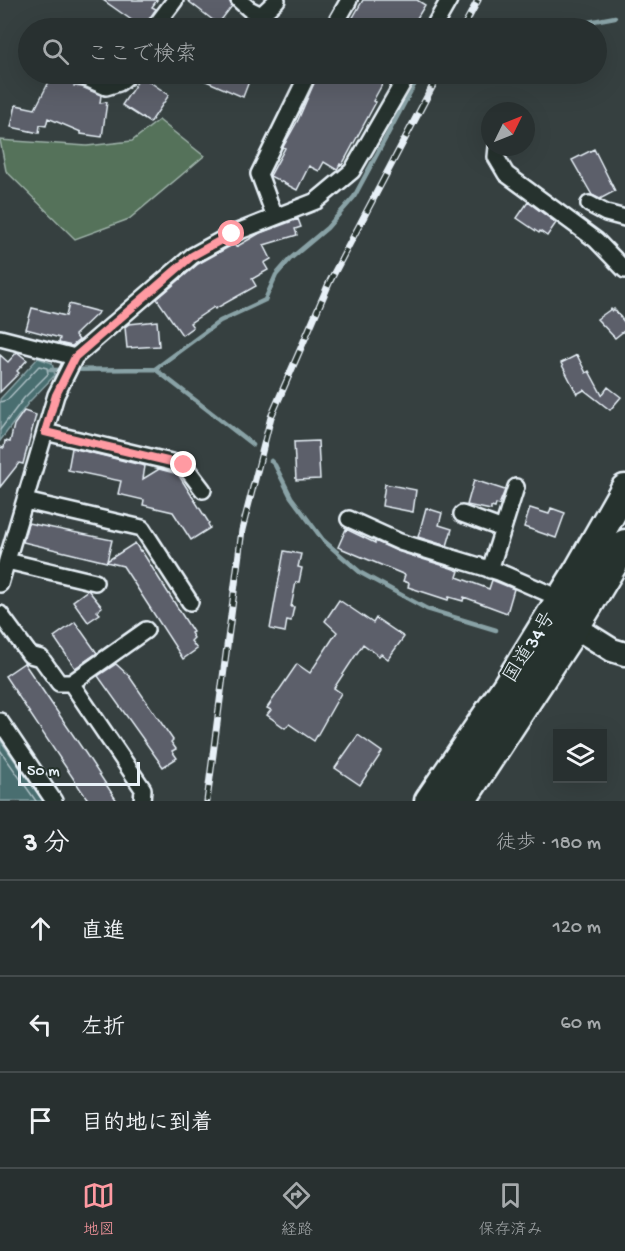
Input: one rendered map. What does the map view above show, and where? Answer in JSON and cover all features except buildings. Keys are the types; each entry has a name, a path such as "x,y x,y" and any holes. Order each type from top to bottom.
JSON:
{"highway":[{"name":"国道34号","path":"461,801 563,613 625,489"},
{"name":"国道34号","path":"429,801 507,686 563,613 625,544"}],"street":[{"path":"161,18 174,0"},
{"path":"239,0 249,9 261,15 275,2"},
{"path":"339,18 349,0"},
{"path":"439,18 449,0"},
{"path":"268,18 275,2"},
{"path":"99,84 106,87 116,84"},
{"path":"275,217 259,174 303,84"},
{"path":"0,584 5,558 25,501 56,395 75,358 192,256 232,234 316,201 352,171 402,84"},
{"path":"496,156 506,174 596,240 625,270"},
{"path":"589,204 606,213 625,218"},
{"path":"0,338 75,358"},
{"path":"45,432 184,465 203,490"},
{"path":"490,570 516,487"},
{"path":"25,501 141,528 190,602"},
{"path":"462,514 503,529"},
{"path":"349,519 400,542 490,570 563,613 612,650 625,654"},
{"path":"5,558 95,582"},
{"path":"0,614 30,655 41,658 59,683 71,683 146,630"},
{"path":"71,683 143,789 142,801"},
{"path":"0,721 54,801"}],"green space":[{"path":"159,120 204,156 129,219 75,239 6,171 0,140 87,146 132,141"}],"water":[{"path":"38,358 52,363 55,375 29,402 0,441 0,399"},
{"path":"0,739 3,744 43,801 0,801"}],"waterway":[{"path":"607,18 615,17"},
{"path":"50,370 155,369 220,321 265,300 276,275 290,259 327,228 354,197 415,84"},
{"path":"155,369 253,445"},
{"path":"271,461 291,497 323,540 361,573 427,609 496,630"}],"railway":[{"path":"468,18 478,0"},
{"path":"207,801 242,530 271,417 330,281 434,84"}],"route":[{"path":"184,465 45,432 56,395 75,357 192,256 232,234"}]}
